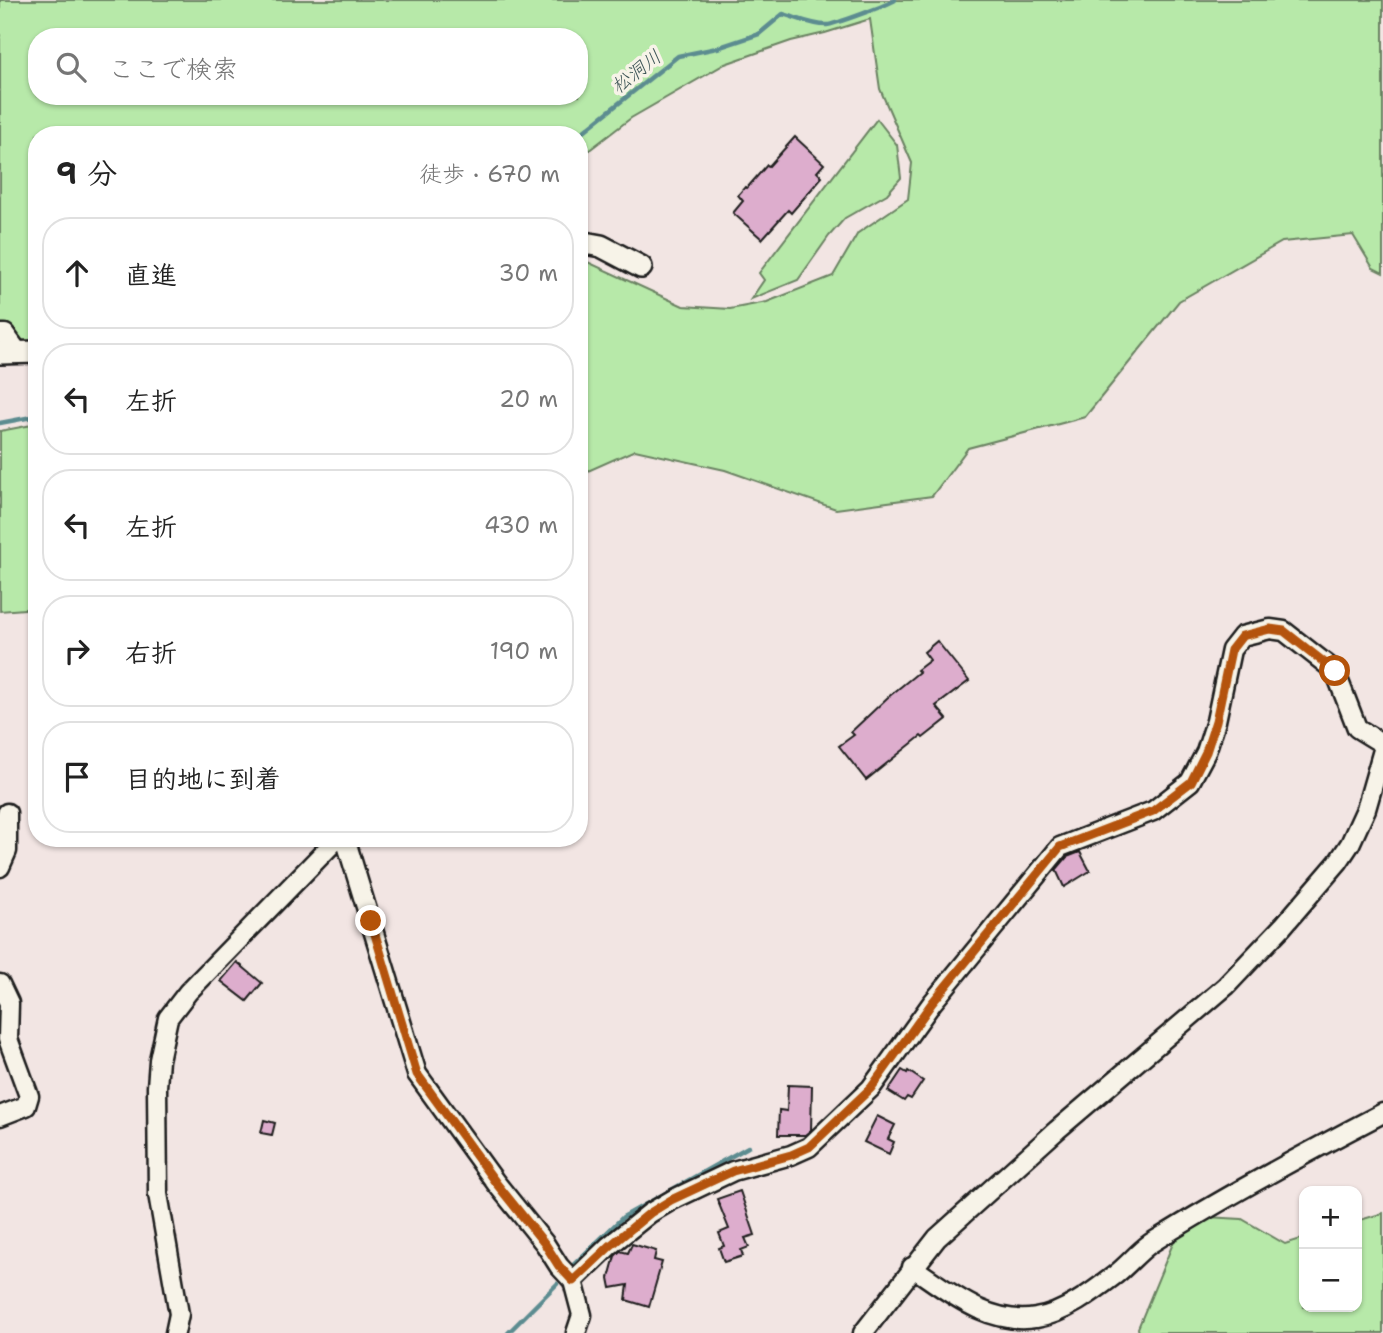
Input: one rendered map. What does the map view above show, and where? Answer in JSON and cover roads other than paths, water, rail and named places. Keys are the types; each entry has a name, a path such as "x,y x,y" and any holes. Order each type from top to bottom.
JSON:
{"street":[{"path":"588,244 601,246 641,267"},
{"path":"0,334 5,334 18,352"},
{"path":"573,1281 610,1246 650,1213 671,1200 733,1171 791,1155 809,1147 871,1088 932,1003 1060,847 1153,811 1191,782 1206,752 1216,721 1231,650 1242,636 1270,629 1284,631 1335,671 1357,728 1383,744"},
{"path":"863,1333 937,1238 1057,1130 1226,986 1283,926 1350,844 1366,809 1383,750"},
{"path":"0,867 7,851 7,813"},
{"path":"175,1333 180,1314 158,1194 159,1060 168,1018 188,992 329,847"},
{"path":"348,847 417,1074 496,1183 573,1281 582,1315 576,1333"},
{"path":"0,984 9,1003 8,1040 29,1096 26,1106 0,1116"},
{"path":"912,1267 970,1306 1012,1319 1038,1318 1068,1307 1115,1275 1148,1245 1295,1159 1383,1113"}],"waterway":[{"path":"588,128 678,56 717,48 759,34 783,14 810,23 827,25 895,0"},
{"name":"松洞川","path":"0,423 28,418"},
{"path":"570,1268 623,1217 748,1147"},
{"path":"508,1333 557,1284"}]}
